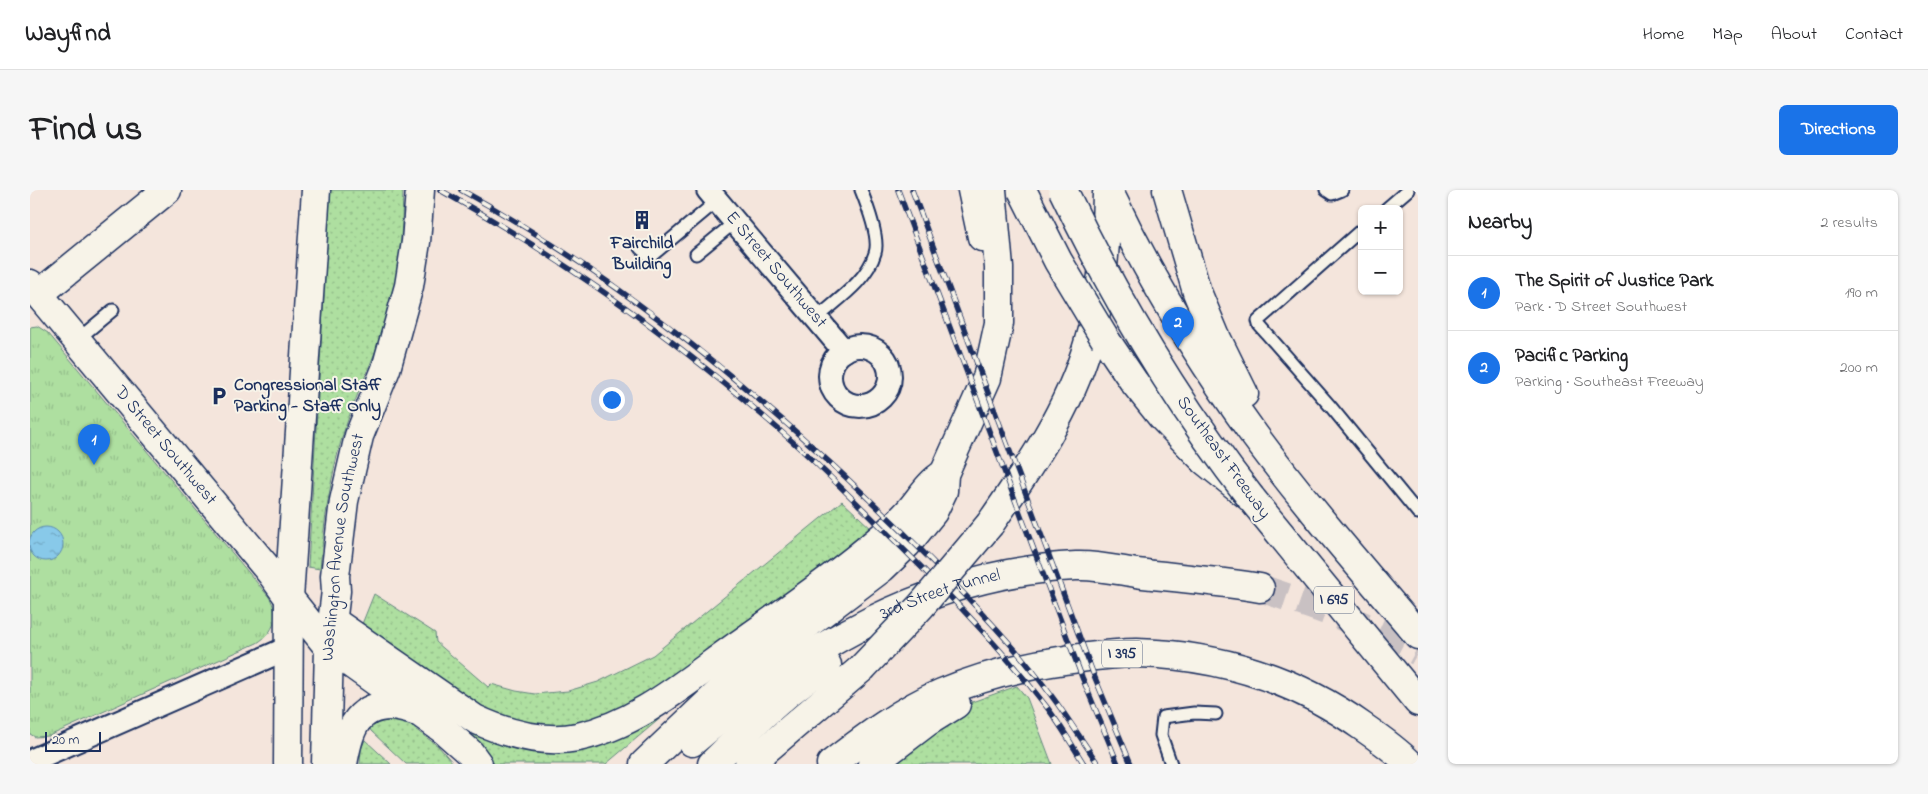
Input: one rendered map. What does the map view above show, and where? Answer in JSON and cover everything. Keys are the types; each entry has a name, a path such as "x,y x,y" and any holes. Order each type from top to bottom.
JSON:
{"main road":[{"path":"33,294 167,190"},
{"name":"Washington Avenue Southwest","path":"326,764 332,621 339,537 348,476 359,436 386,369 409,286 416,242 420,190"},
{"path":"972,190 984,246 989,296 990,324 987,378"},
{"path":"644,764 726,686 882,568 907,544 933,512 942,491 944,474 987,378 998,323 999,259 992,190"},
{"path":"1022,190 1080,300 1134,382 1162,417 1190,446 1251,498"},
{"name":"Southeast Freeway","path":"1063,190 1094,254 1128,314 1203,434 1251,498 1418,702"},
{"path":"770,764 921,606 990,524 1035,458 1059,414 1088,344 1098,299 1104,256 1107,190"},
{"name":"I 695","path":"1107,190 1145,263 1185,332 1237,411 1284,474 1418,635"},
{"path":"1167,190 1192,276 1208,321 1284,474"},
{"path":"288,764 289,598 315,191"},
{"name":"D Street Southwest","path":"33,294 77,340 271,573 330,648 444,730 470,753 478,764"},
{"path":"289,598 332,621 475,720 519,736 545,739 577,737 610,728 639,714 773,620 884,535 909,512 936,479 944,474"},
{"name":"3rd Street Tunnel","path":"668,764 741,701 770,680 858,626 891,611 966,583 1037,569 1078,566 1209,580 1260,588"},
{"path":"712,764 743,733 796,686 846,653 882,633 926,613 1036,583 1080,574 1138,573"},
{"name":"I 395","path":"831,764 852,747 911,709 940,694 1001,672 1095,656 1135,653 1197,658 1264,674 1324,702 1379,738 1410,764"},
{"path":"749,764 862,668"},
{"path":"872,764 927,722 1001,672"},
{"path":"343,764 350,731 363,714 373,708 391,706 417,711"}],"street":[{"name":"E Street Southwest","path":"713,196 844,351"},
{"path":"35,759 288,648"}],"lane":[{"path":"817,318 863,277 876,252 873,221 861,190"},
{"path":"1326,190 1332,194 1342,190"},
{"path":"1391,205 1408,190"},
{"path":"640,248 650,257 713,196"},
{"path":"696,254 735,222"},
{"path":"1358,233 1258,320 1259,325 1331,407 1418,513"},
{"path":"77,340 114,310"},
{"path":"1170,764 1161,735 1163,717 1194,713 1216,714"}],"green space":[{"path":"330,190 403,190 402,230 396,283 389,313 339,448 328,499 320,569 308,567"},
{"path":"37,326 48,333 269,597 275,617 268,634 257,643 49,736 35,737 30,734 30,327"},
{"path":"842,501 874,531 670,678 627,705 591,719 558,726 523,725 493,713 465,698 362,624 374,594 435,633 436,642 488,687 491,684 535,694 568,691 598,682 653,655"},
{"path":"1017,686 1027,698 1052,764 884,764 969,703"},
{"path":"682,700 606,764 486,764 454,728 457,723 513,745"},
{"path":"383,716 417,725 415,729 438,746 454,764 406,764 371,731 367,721"},
{"path":"365,740 391,764 360,764 361,749"}],"water":[{"path":"46,527 58,532 63,544 58,556 46,561 34,556 29,544 34,532"}],"tunnel":[{"path":"1260,588 1360,624 1418,652"}],"railway":[{"path":"440,190 483,214 607,294 686,353 778,429 856,502 969,616 1046,706 1084,764"},
{"path":"461,190 517,222 572,257 626,295 729,374 828,460 927,556 1011,645 1046,688 1098,764"},
{"path":"898,190 1082,677 1118,764"},
{"path":"912,190 1093,673 1131,764"}],"place":[{"name":"Fairchild Building","path":"642,220"},
{"name":"Pacific Parking","path":"1178,348"},
{"name":"Congressional Staff Parking - Staff Only","path":"219,396"},
{"name":"The Spirit of Justice Park","path":"94,465"}]}
